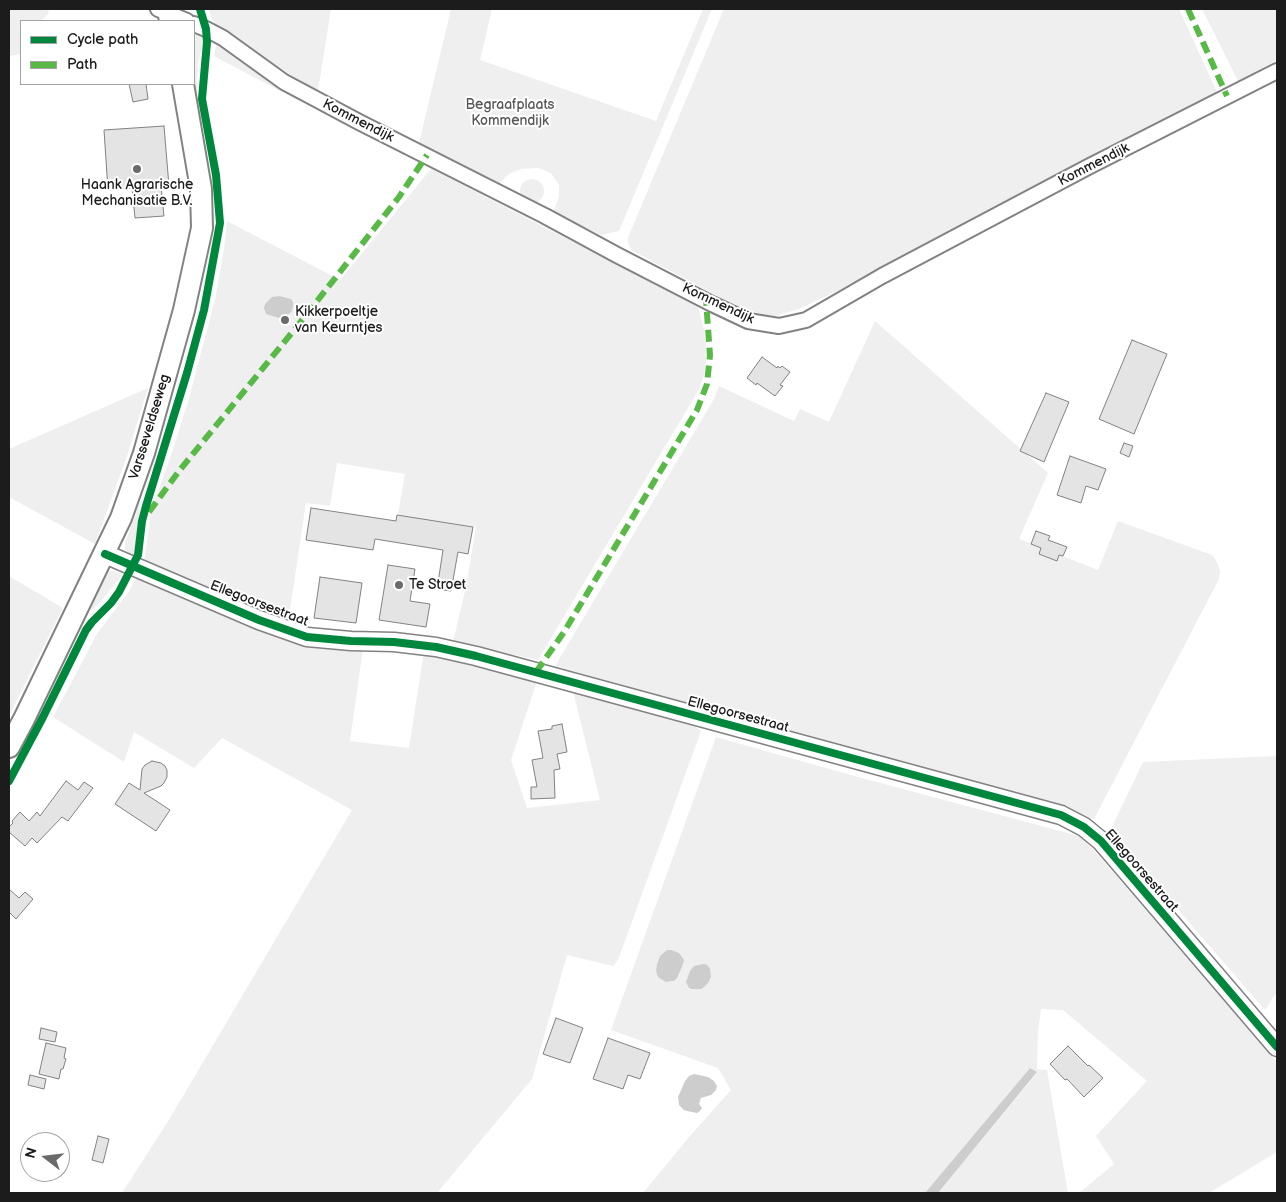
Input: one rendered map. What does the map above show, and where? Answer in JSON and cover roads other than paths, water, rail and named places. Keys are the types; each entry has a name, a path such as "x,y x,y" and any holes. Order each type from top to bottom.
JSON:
{"main road":[{"name":"Varsseveldseweg","path":"9,747 121,518 144,453 184,310 202,228 201,190 183,85"}],"street":[{"name":"Kommendijk","path":"195,24 223,38 284,82 359,122 748,321 779,326 806,320 882,276 1088,167 1277,71"},
{"name":"Ellegoorsestraat","path":"104,554 259,620 308,637 351,642 394,642 436,647 476,656 1060,815 1084,827 1101,842 1277,1047"}],"place":[{"name":"Haank Agrarische Mechanisatie B.V.","path":"137,169"},
{"name":"Kikkerpoeltje van Keurntjes","path":"285,320"},
{"name":"Te Stroet","path":"399,585"}],"park label":[{"name":"Begraafplaats Kommendijk","path":"510,114"}]}
